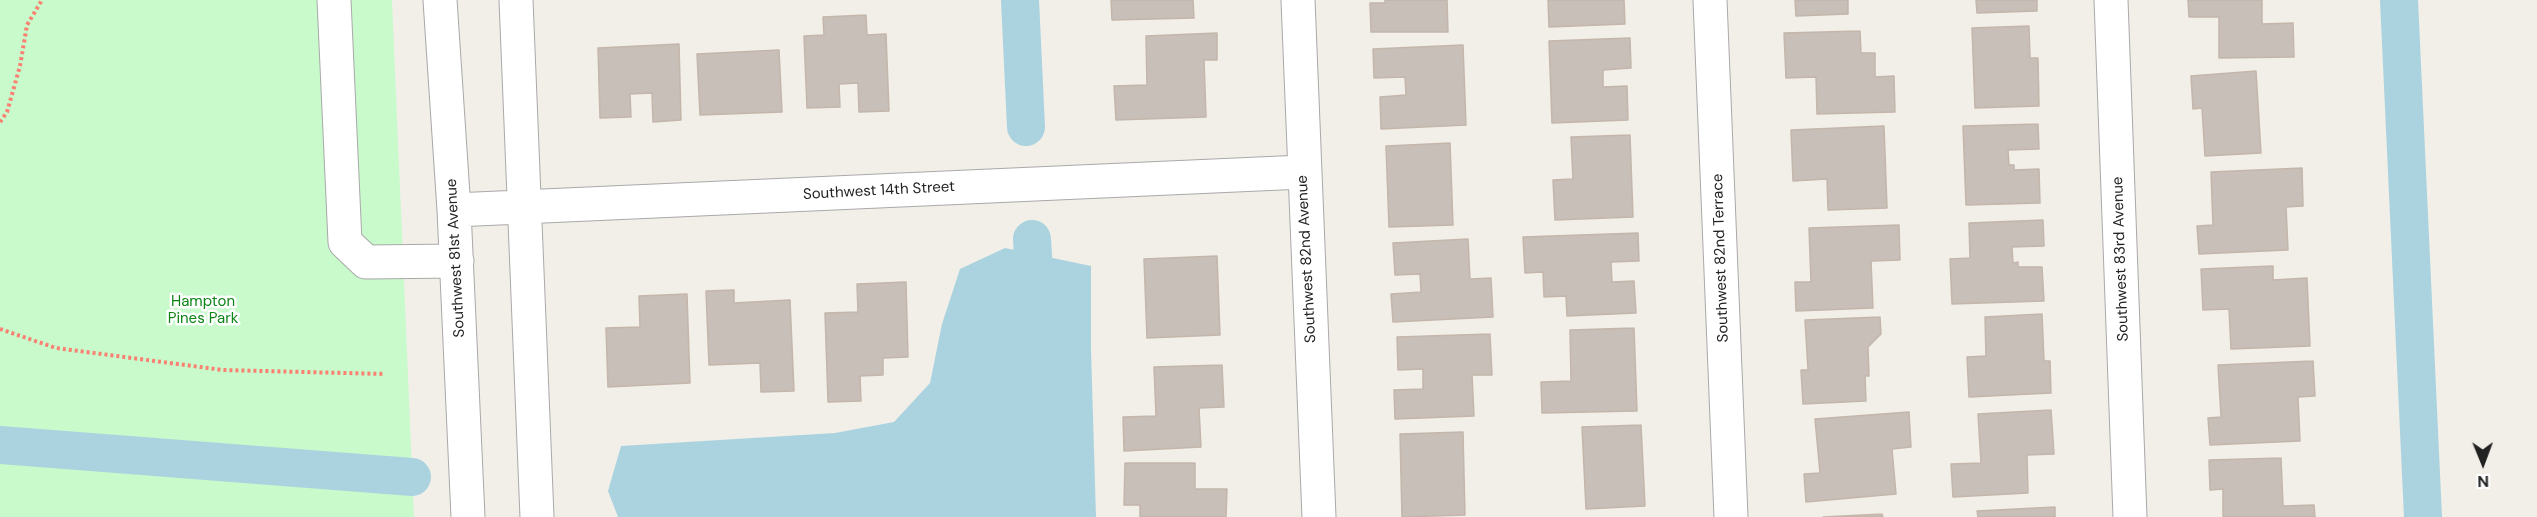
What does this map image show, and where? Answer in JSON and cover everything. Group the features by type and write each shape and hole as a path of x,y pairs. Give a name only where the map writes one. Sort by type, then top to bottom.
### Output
{"street":[{"path":"334,0 345,242 366,262 457,261"},
{"name":"Southwest 81st Avenue","path":"440,0 457,261 468,517"},
{"path":"516,0 537,517"},
{"name":"Southwest 82nd Avenue","path":"1298,0 1303,172 1319,517"},
{"name":"Southwest 82nd Terrace","path":"1710,0 1731,517"},
{"name":"Southwest 83rd Avenue","path":"2111,0 2130,517"},
{"name":"Southwest 14th Street","path":"454,210 1303,172"}],"path":[{"path":"0,122 7,112 20,66 27,25 42,0"},
{"path":"0,329 56,348 223,370 385,374"}],"green space":[{"name":"Hampton Pines Park","path":"0,0 392,0 414,517 0,517"}],"water":[{"path":"1005,248 1091,266 1096,517 618,517 608,491 621,446 835,433 894,422 930,383 942,324 960,269"}],"building":[{"path":"1111,0 1193,0 1194,18 1112,20"},
{"path":"1385,0 1447,0 1448,32 1371,32 1370,3 1385,3"},
{"path":"1548,0 1624,0 1625,24 1549,27"},
{"path":"1795,0 1848,0 1848,14 1796,16"},
{"path":"1976,0 2037,0 2037,11 1977,13"},
{"path":"2188,0 2262,0 2262,24 2293,23 2294,57 2219,58 2219,17 2189,17"},
{"path":"866,15 867,35 886,34 889,111 859,112 858,83 839,84 840,107 807,108 804,36 824,35 823,17"},
{"path":"2029,26 2030,58 2038,58 2039,106 1975,108 1972,28"},
{"path":"1860,31 1861,53 1875,53 1875,77 1894,76 1895,112 1817,114 1816,77 1786,78 1784,33"},
{"path":"1217,33 1217,60 1204,60 1206,117 1116,120 1114,86 1147,85 1146,36"},
{"path":"1630,38 1631,68 1603,70 1603,87 1627,86 1628,120 1552,123 1549,41"},
{"path":"679,44 681,120 653,122 652,93 630,94 631,117 600,118 598,48"},
{"path":"1463,45 1466,125 1381,129 1380,97 1406,95 1405,77 1374,78 1373,49"},
{"path":"779,50 782,112 700,115 697,54"},
{"path":"2256,71 2261,153 2205,156 2202,108 2193,109 2191,76"},
{"path":"2038,124 2039,149 2008,150 2009,165 2014,165 2014,170 2039,169 2040,203 1966,205 1963,126"},
{"path":"1884,126 1887,208 1828,210 1827,179 1793,181 1791,130"},
{"path":"1630,135 1633,217 1555,220 1553,180 1573,179 1571,137"},
{"path":"1450,143 1453,225 1389,227 1386,146"},
{"path":"2302,168 2303,206 2286,207 2288,250 2199,254 2197,226 2213,225 2211,172"},
{"path":"2043,220 2044,246 2012,247 2013,263 2018,262 2018,267 2042,267 2044,301 1952,304 1950,259 1970,258 1969,223"},
{"path":"1899,225 1900,260 1871,261 1873,308 1796,311 1795,282 1811,282 1809,228"},
{"path":"1638,233 1639,261 1611,262 1612,282 1634,281 1636,313 1567,316 1566,296 1544,297 1543,272 1525,273 1523,237"},
{"path":"1468,239 1470,279 1491,278 1493,317 1393,322 1391,294 1421,292 1420,274 1395,275 1393,243"},
{"path":"1217,256 1220,335 1147,338 1144,259"},
{"path":"2273,266 2273,280 2307,278 2310,346 2231,349 2229,309 2203,310 2201,269"},
{"path":"906,282 908,357 883,358 883,375 860,376 861,401 828,402 825,313 858,312 857,284"},
{"path":"734,290 734,303 790,300 794,391 761,392 760,363 709,365 706,291"},
{"path":"687,294 690,383 608,387 606,328 640,327 639,296"},
{"path":"2042,314 2044,361 2050,361 2051,393 1969,397 1967,357 1986,356 1985,317"},
{"path":"1880,317 1881,334 1868,347 1869,376 1865,376 1866,401 1803,404 1801,370 1808,370 1805,320"},
{"path":"1634,328 1637,411 1542,413 1541,382 1571,381 1570,330"},
{"path":"1490,334 1492,375 1472,375 1474,416 1395,419 1394,390 1423,389 1423,369 1398,370 1397,337"},
{"path":"2313,361 2315,396 2298,397 2300,441 2210,445 2208,418 2221,417 2218,365"},
{"path":"1222,365 1224,407 1199,408 1201,447 1124,451 1123,417 1156,416 1154,367"},
{"path":"2051,410 2054,454 2027,455 2028,493 1953,497 1951,464 1981,463 1978,414"},
{"path":"1909,412 1911,447 1892,449 1896,494 1806,502 1804,474 1820,473 1815,419"},
{"path":"1641,425 1645,506 1586,509 1582,427"},
{"path":"1463,432 1465,515 1402,517 1400,434"},
{"path":"2281,458 2283,506 2314,505 2315,517 2223,517 2223,489 2210,490 2209,460"},
{"path":"1125,463 1195,463 1195,489 1227,489 1226,517 1140,517 1140,505 1124,505"},
{"path":"2055,507 2055,517 1978,517 1977,511"},
{"path":"1882,514 1883,517 1823,517"}],"waterway":[{"path":"1020,0 1026,127"},
{"path":"2399,0 2423,517"},
{"path":"1032,239 1036,306"},
{"path":"0,445 412,477"}]}
